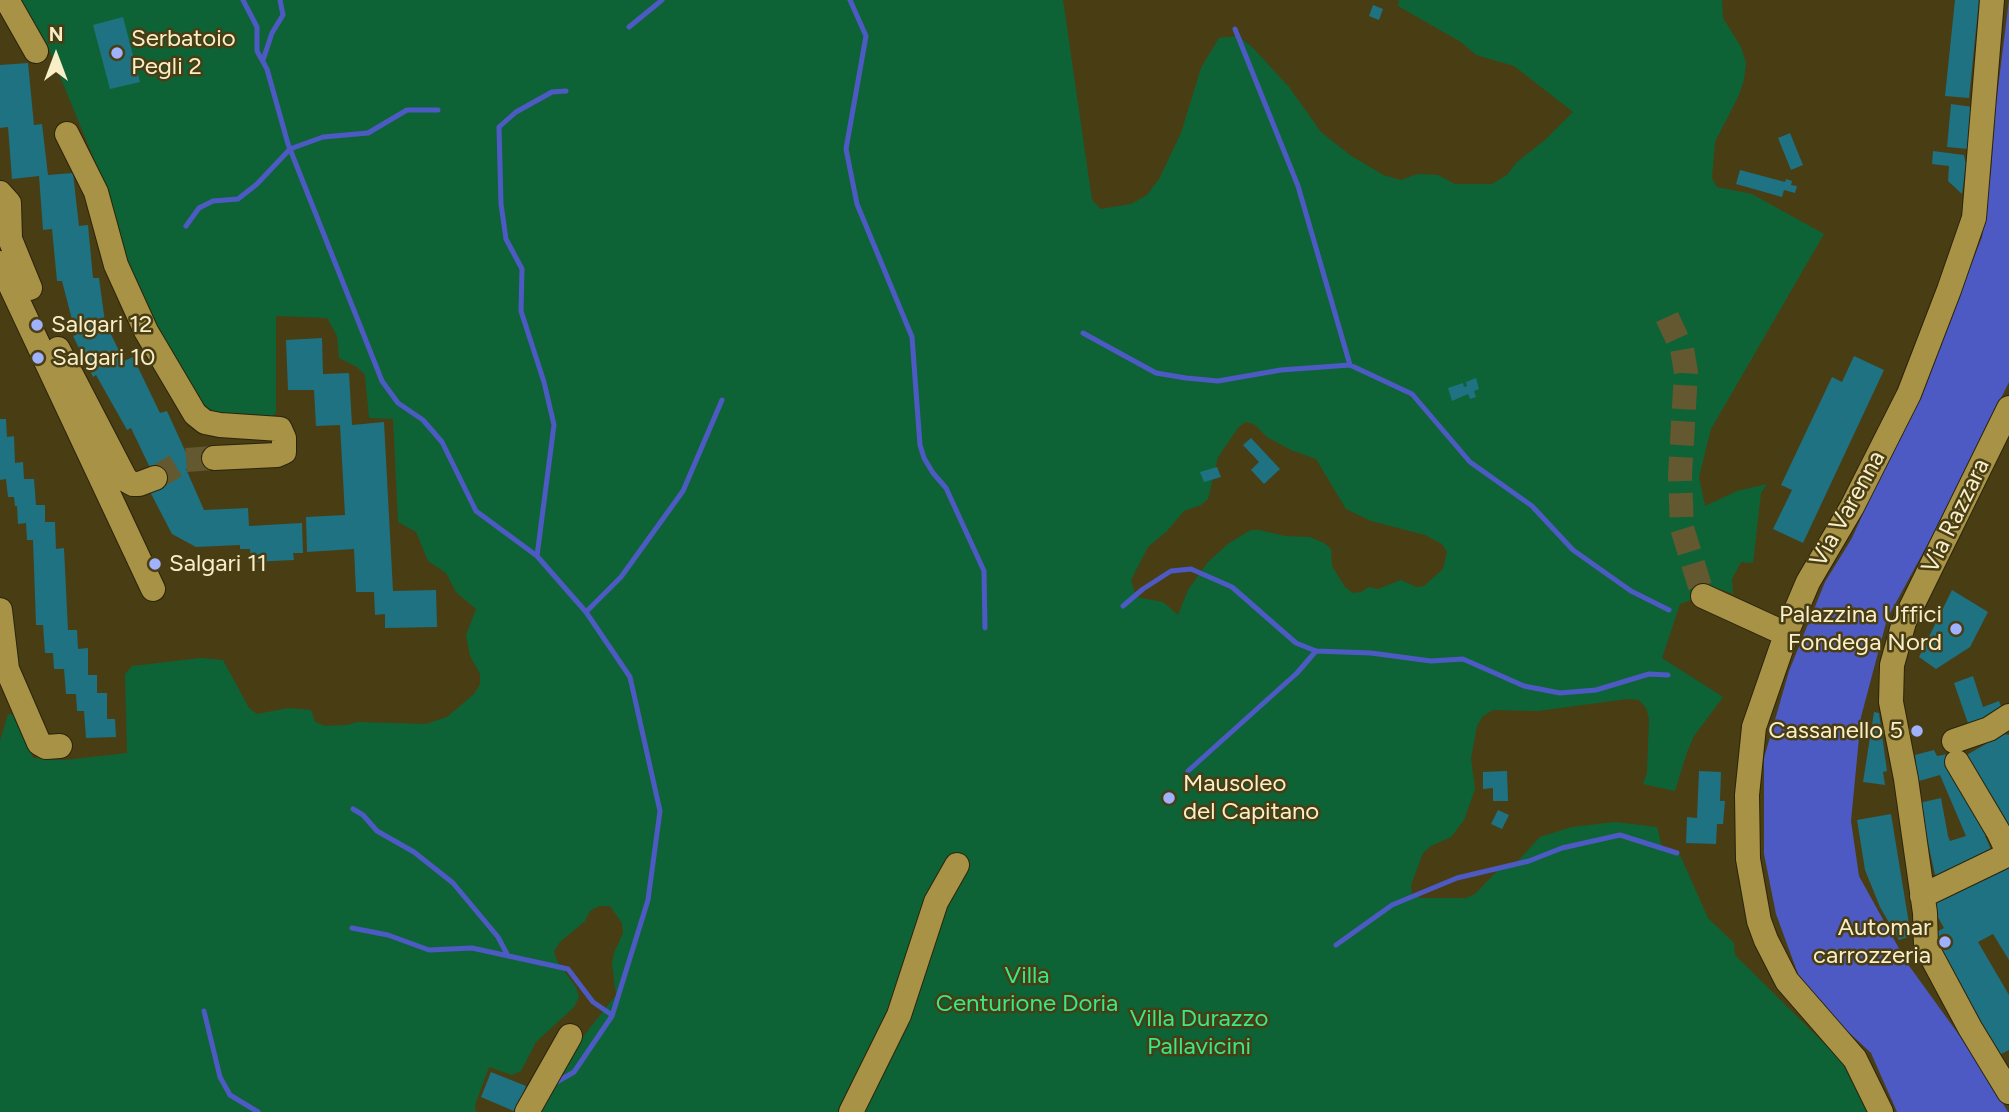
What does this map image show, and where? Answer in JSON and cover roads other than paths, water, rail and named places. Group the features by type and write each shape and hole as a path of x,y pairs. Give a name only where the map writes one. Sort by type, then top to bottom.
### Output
{"street":[{"path":"7,0 36,51"},
{"name":"Via Varenna","path":"1881,1112 1856,1059 1787,981 1759,921 1748,859 1747,795 1755,727 1786,634 1808,582 1852,507 1909,394 1950,290 1974,218 1992,0"},
{"path":"67,134 96,192 116,265 141,320 195,414 205,422 220,425 280,429 284,438 284,452 277,455 214,458"},
{"path":"0,193 9,203 5,230 18,262 62,358 126,480 139,484 155,478"},
{"path":"0,263 153,589"},
{"name":"Via Razzara","path":"2009,408 1904,622 1892,665 1891,702 1906,779 1923,896 1926,946 1970,1028 2009,1092"},
{"path":"1703,596 1786,634"},
{"path":"0,610 7,669 39,743 46,747 60,746"},
{"path":"1923,896 2008,854 1956,752 2009,716"},
{"path":"851,1112 900,1015 936,902 957,865"},
{"path":"527,1112 570,1036"}],"waterway":[{"path":"243,0 257,27 257,51 267,69 288,144 382,381 398,403 423,420 442,442 476,511 537,556 586,612 630,677 660,811 648,900 612,1016 574,1072 555,1083"},
{"path":"263,60 272,33 283,15 280,0"},
{"path":"629,27 662,0"},
{"path":"850,0 866,36 846,149 857,204 912,337 920,445 924,458 946,488 984,571 985,628"},
{"path":"1235,29 1298,186 1350,365 1412,394 1470,462 1532,506 1573,550 1631,591 1669,610"},
{"path":"537,556 554,425 544,382 521,311 522,269 506,239 501,204 499,127 516,112 552,92 566,91"},
{"path":"186,226 199,208 213,201 238,199 257,184 290,149 323,137 368,133 407,110 438,110"},
{"path":"1083,333 1156,373 1186,378 1218,381 1281,370 1350,365"},
{"path":"586,612 621,577 683,491 722,400"},
{"path":"1123,606 1171,571 1191,569 1232,587 1296,643 1316,651 1371,653 1431,661 1463,659 1524,686 1560,693 1596,690 1649,674 1668,675"},
{"path":"1188,771 1297,673 1316,651"},
{"path":"353,809 363,815 377,831 414,852 453,883 498,937 508,956"},
{"path":"1336,945 1392,905 1457,878 1529,861 1562,848 1620,835 1677,853"},
{"path":"352,928 388,935 429,950 472,948 568,969 593,1002 612,1015"},
{"path":"204,1011 220,1077 230,1095 258,1112"}],"tunnel":[{"path":"1667,317 1682,349 1686,372 1680,475 1682,528 1703,596"},
{"path":"155,478 186,460 214,458"}],"place":[{"name":"Serbatoio Pegli 2","path":"117,53"},
{"name":"Salgari 12","path":"37,325"},
{"name":"Salgari 10","path":"38,358"},
{"name":"Salgari 11","path":"155,564"},
{"name":"Palazzina Uffici Fondega Nord","path":"1956,629"},
{"name":"Cassanello 5","path":"1917,731"},
{"name":"Mausoleo del Capitano","path":"1169,798"},
{"name":"Automar carrozzeria","path":"1945,942"}],"park label":[{"name":"Villa Centurione Doria","path":"1027,990"},
{"name":"Villa Durazzo Pallavicini","path":"1199,1033"}]}
